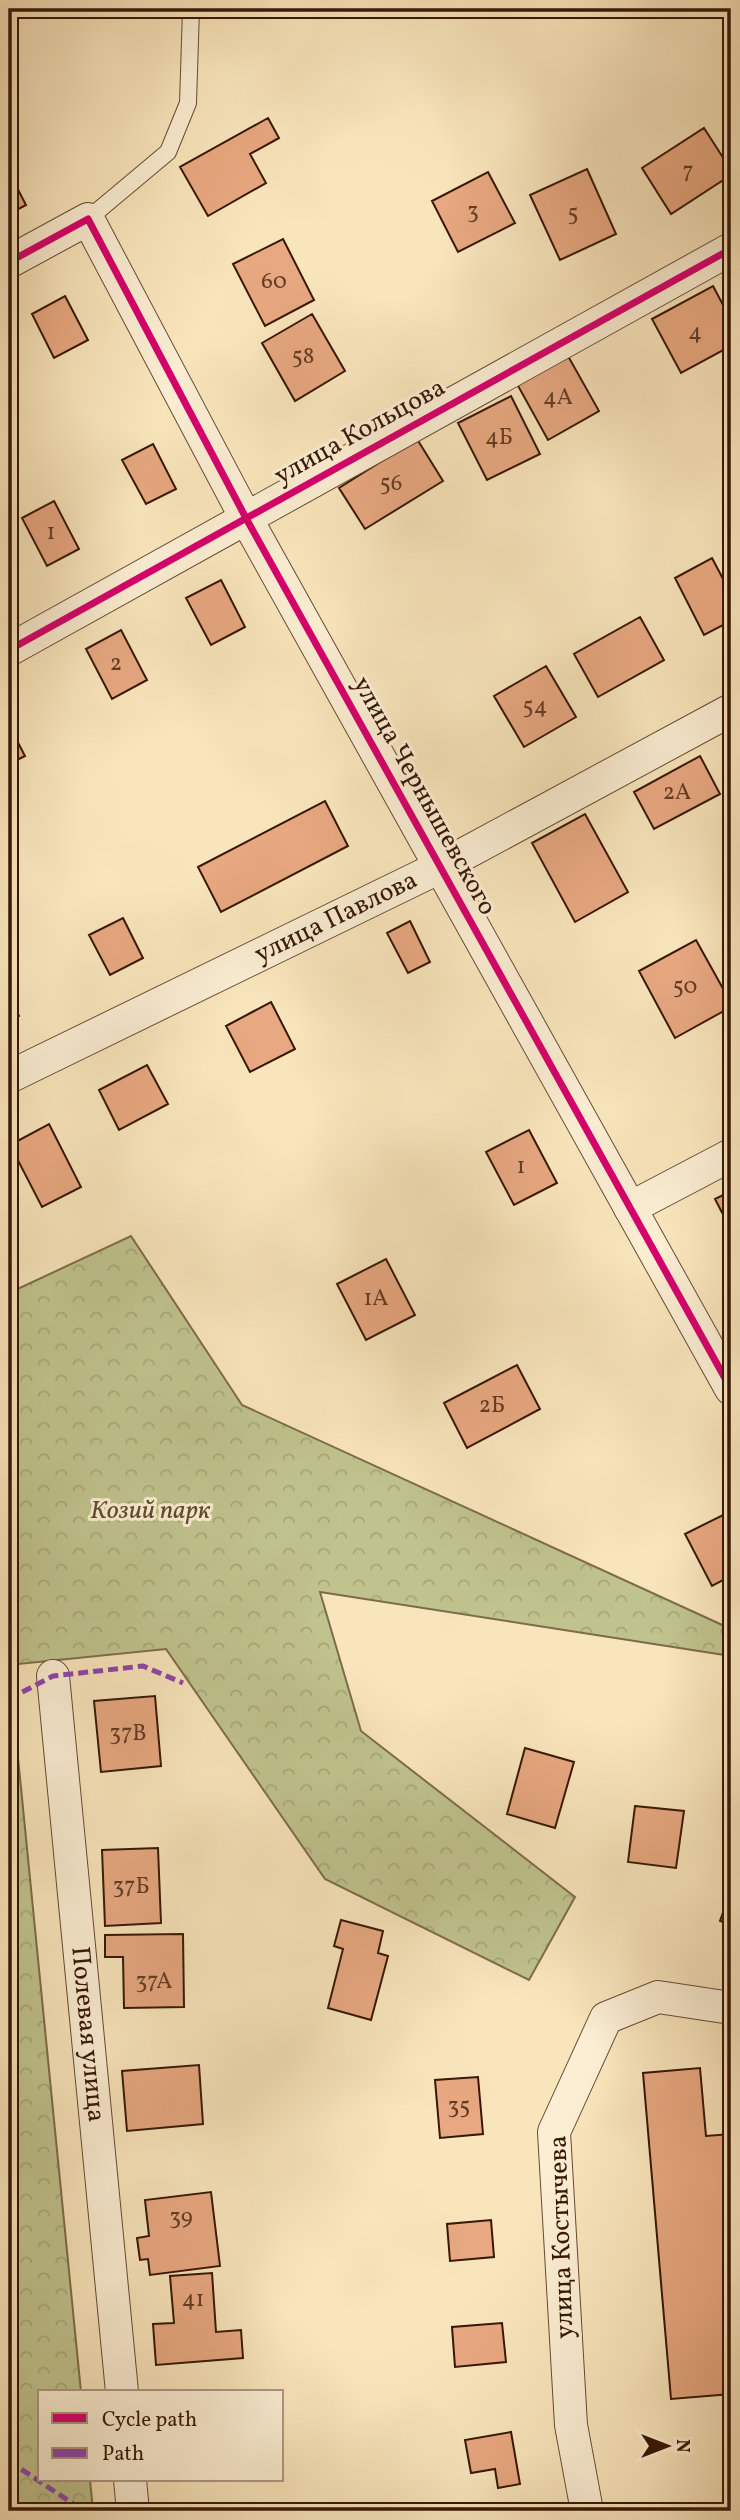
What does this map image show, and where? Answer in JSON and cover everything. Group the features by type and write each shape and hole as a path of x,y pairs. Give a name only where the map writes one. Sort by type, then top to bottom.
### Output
{"street":[{"path":"9,262 88,219"},
{"name":"улица Чернышевского","path":"88,219 247,520 731,1389"},
{"name":"улица Кольцова","path":"9,650 731,249"},
{"name":"улица Павлова","path":"9,1077 440,867 731,710"},
{"path":"630,1208 731,1155"},
{"name":"Полевая улица","path":"53,1676 122,2390"},
{"name":"улица Костычева","path":"587,2511 571,2426 554,2132 606,2018 658,1997 731,2008"},
{"path":"130,2482 133,2511"}],"lane":[{"path":"88,219 168,152 188,103 191,9"}],"green space":[{"name":"Козий парк","path":"131,1236 242,1405 731,1629 731,1656 320,1592 361,1731 575,1897 529,1980 325,1879 166,1649 9,1665 9,1293"},
{"path":"9,1667 81,2390 38,2390 38,2482 90,2482 93,2511 9,2511"}],"building":[{"path":"268,118 279,138 250,154 266,183 208,216 180,167"},
{"path":"704,128 731,170 731,175 671,214 642,168"},
{"path":"587,169 616,234 560,260 530,195"},
{"path":"9,172 26,205 9,214"},
{"path":"488,172 515,223 458,252 432,201"},
{"path":"283,239 314,300 265,326 233,264"},
{"path":"713,286 731,320 731,346 681,373 652,319"},
{"path":"65,296 88,340 54,358 32,314"},
{"path":"312,314 345,371 295,401 262,343"},
{"path":"568,356 599,411 548,440 517,384"},
{"path":"511,396 540,454 487,480 458,423"},
{"path":"417,439 443,481 365,529 339,488"},
{"path":"153,444 176,489 146,504 122,460"},
{"path":"54,501 79,549 47,566 22,518"},
{"path":"712,558 731,594 731,621 704,635 675,578"},
{"path":"221,580 245,627 211,645 186,598"},
{"path":"640,617 664,660 598,697 574,654"},
{"path":"121,630 147,680 112,699 86,649"},
{"path":"546,666 576,717 524,747 494,696"},
{"path":"9,725 25,756 9,764"},
{"path":"700,756 720,794 654,829 634,792"},
{"path":"325,801 348,846 221,912 198,867"},
{"path":"585,814 628,892 575,922 532,843"},
{"path":"123,918 143,958 110,975 89,935"},
{"path":"410,921 430,962 408,973 387,933"},
{"path":"696,940 731,1007 675,1038 639,971"},
{"path":"9,997 19,1016 9,1022"},
{"path":"271,1002 295,1049 250,1072 226,1026"},
{"path":"147,1065 168,1104 119,1130 99,1090"},
{"path":"49,1124 81,1187 42,1207 10,1145"},
{"path":"529,1130 557,1183 514,1205 486,1152"},
{"path":"731,1191 731,1230 715,1199"},
{"path":"386,1259 415,1315 366,1340 337,1284"},
{"path":"517,1365 540,1409 467,1448 444,1403"},
{"path":"731,1511 731,1576 712,1586 685,1534"},
{"path":"155,1696 161,1766 101,1772 94,1701"},
{"path":"525,1748 574,1762 555,1828 507,1814"},
{"path":"635,1806 684,1811 676,1868 628,1862"},
{"path":"158,1848 161,1923 105,1926 102,1850"},
{"path":"731,1890 731,1925 720,1921"},
{"path":"341,1920 383,1931 378,1953 388,1956 371,2020 328,2008 343,1949 334,1946"},
{"path":"183,1934 184,2007 124,2008 123,1957 105,1957 105,1935"},
{"path":"199,2065 203,2124 127,2131 122,2071"},
{"path":"700,2068 706,2136 731,2134 731,2394 671,2399 643,2073"},
{"path":"478,2077 483,2134 440,2138 435,2080"},
{"path":"211,2192 220,2266 150,2275 148,2259 140,2260 137,2238 149,2236 145,2200"},
{"path":"491,2220 494,2257 450,2261 447,2224"},
{"path":"212,2273 216,2332 241,2330 243,2358 156,2365 153,2324 174,2323 170,2276"},
{"path":"502,2323 506,2362 455,2367 452,2327"},
{"path":"511,2432 520,2484 498,2488 495,2469 471,2473 465,2440"}],"marked path":[{"path":"9,1699 53,1676 143,1666 183,1683"},
{"path":"9,2461 38,2480"},
{"path":"40,2482 84,2511"}],"cycle path":[{"path":"9,262 88,219 247,520 731,1389"},
{"path":"9,650 731,249"}]}
